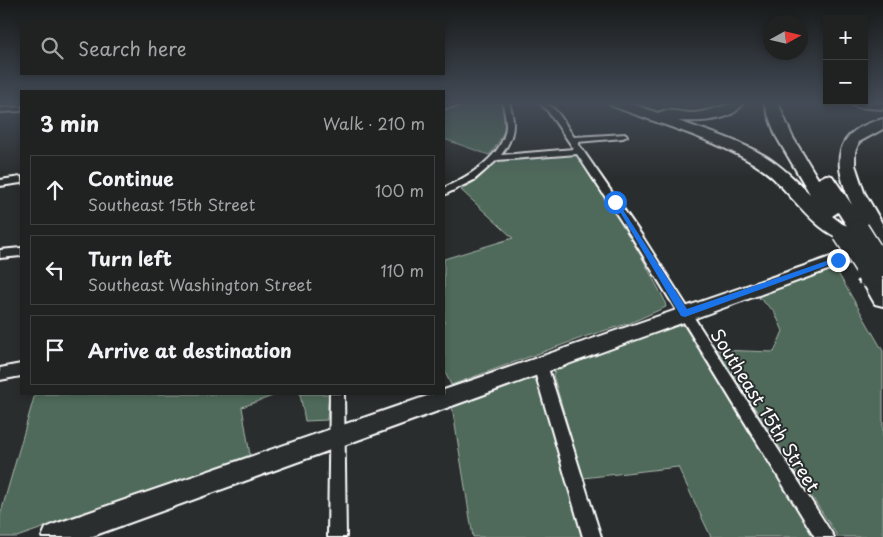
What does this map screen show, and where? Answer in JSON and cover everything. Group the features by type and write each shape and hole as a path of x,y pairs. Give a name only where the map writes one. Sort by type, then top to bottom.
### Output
{"highway":[{"path":"684,128 724,143 758,159 778,173 809,203 818,215 858,229 883,242"},
{"path":"781,128 784,136 858,229"},
{"path":"796,128 802,141 858,229 876,271 883,298"},
{"path":"858,229 860,203 849,177 848,148 856,137 873,128"}],"street":[{"path":"445,191 474,176 494,158 505,145 511,128"},
{"name":"Southeast 15th Street","path":"564,128 625,217 825,537"},
{"path":"494,158 576,146 623,136"},
{"path":"0,183 20,180"},
{"path":"55,537 883,242"},
{"path":"0,254 20,252"},
{"path":"540,365 592,537"},
{"path":"0,374 20,370"},
{"path":"337,395 337,537"}],"green space":[{"path":"445,128 504,128 501,137 489,155 445,139"},
{"path":"576,155 581,157 641,256 664,299 666,307 630,323 587,336 451,385 445,372 445,259 513,238 461,190 477,180 500,159"},
{"path":"834,266 883,351 883,537 838,537 717,350 774,352 783,331 774,311 758,297"},
{"path":"675,323 684,326 814,537 711,537 678,467 583,478 553,375 556,368"},
{"path":"527,378 536,379 542,390 584,537 473,537 452,406"},
{"path":"35,395 275,395 242,407 250,455 17,537 0,537 0,516"},
{"path":"300,395 329,395 327,420 305,421"}],"route":[{"path":"615,202 685,314 838,260"}]}
